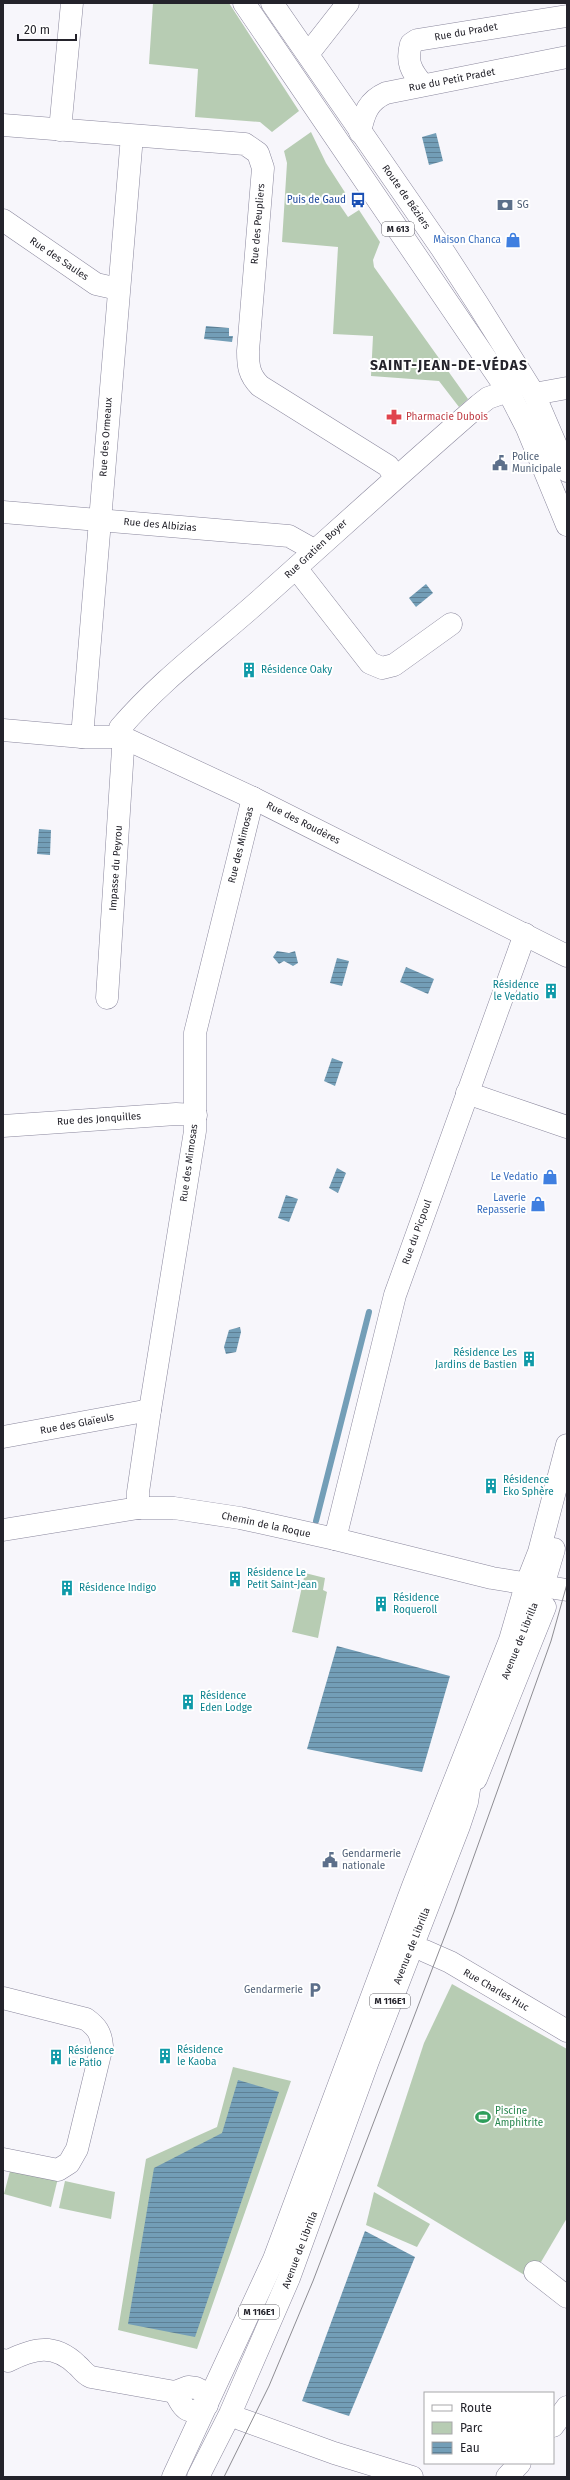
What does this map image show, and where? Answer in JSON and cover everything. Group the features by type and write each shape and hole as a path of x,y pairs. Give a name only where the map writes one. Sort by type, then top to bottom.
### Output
{"street":[{"path":"60,130 72,3"},
{"name":"M 613","path":"244,3 508,391 527,428 567,525"},
{"name":"Route de Béziers","path":"272,3 442,249 534,394"},
{"path":"287,67 308,54 348,3"},
{"name":"Rue du Pradet","path":"423,85 410,68 408,61 411,44 417,40 567,16"},
{"name":"Rue du Petit Pradet","path":"360,132 367,108 375,98 423,85 567,57"},
{"name":"Rue des Peupliers","path":"3,125 245,144 258,153 263,168 248,351 248,365 251,376 260,386 388,466 395,477"},
{"name":"Rue des Ormeaux","path":"82,737 118,289 132,136"},
{"name":"Rue des Saules","path":"3,220 96,284 118,289"},
{"name":"Rue Gratien Boyer","path":"122,737 120,728 143,702 296,568 395,477 488,398 508,391 534,394 567,388"},
{"name":"M 613","path":"534,394 567,471"},
{"name":"Rue des Albizias","path":"3,512 289,536 314,550"},
{"path":"296,568 370,663 382,668 394,665 451,624"},
{"name":"Rue des Roudères","path":"3,730 82,737 122,737 253,798 567,956"},
{"name":"Impasse du Peyrou","path":"107,998 122,737"},
{"name":"Rue des Mimosas","path":"138,1508 138,1492 150,1410 195,1131 195,1033 253,798"},
{"name":"Rue du Picpoul","path":"335,1538 395,1295 525,934"},
{"path":"467,1093 567,1127"},
{"name":"Rue des Jonquilles","path":"3,1126 176,1114 196,1115"},
{"name":"Rue des Glaïeuls","path":"3,1437 150,1410"},
{"name":"Avenue de Librilla","path":"198,2477 291,2212 411,1944 510,1640 547,1587 539,1552 567,1446"},
{"name":"Avenue de Librilla","path":"189,2477 292,2271 411,1944 467,1802 472,1762 526,1621 547,1587 567,1496"},
{"name":"Chemin de la Roque","path":"3,1530 138,1508 174,1508 240,1518 335,1538 547,1587"},
{"name":"Rue Charles Huc","path":"411,1944 450,1962 567,2031"},
{"path":"3,1998 86,2019 96,2026 101,2035 102,2046 77,2149 68,2163 58,2170 3,2159"},
{"path":"536,2272 567,2297"},
{"path":"3,2360 8,2361 42,2349 54,2349 78,2365 91,2378 175,2392 181,2404 189,2411 222,2411 334,2453 412,2477"},
{"path":"554,2425 567,2407"},
{"name":"Avenue de Librilla","path":"173,2477 222,2411"},
{"name":"M 116E1","path":"211,2477 222,2411"},
{"path":"507,2477 519,2464"}],"green space":[{"path":"153,3 229,3 299,111 272,132 260,122 195,117 198,69 149,64"},
{"path":"311,132 326,163 346,194 337,201 348,217 359,210 380,242 373,260 374,267 468,399 459,407 439,381 371,376 373,336 333,334 338,247 282,242 287,163 284,151"},
{"path":"305,1573 325,1578 323,1590 327,1592 318,1638 292,1632"},
{"name":"Piscine Amphitrite","path":"452,1984 567,2049 567,2218 531,2279 377,2186 424,2043"},
{"path":"233,2067 291,2081 197,2349 118,2330 146,2159 217,2127"},
{"path":"11,2167 58,2178 51,2207 4,2194"},
{"path":"65,2181 115,2192 111,2219 59,2208"},
{"path":"374,2192 430,2224 417,2247 366,2225"}],"water":[{"path":"436,133 443,161 429,165 422,137"},
{"path":"206,326 229,328 229,336 233,336 232,342 204,339"},
{"path":"426,584 433,593 416,607 409,598"},
{"path":"39,829 51,830 50,855 37,854"},
{"path":"277,951 289,953 295,951 298,963 293,966 284,961 279,964 273,957"},
{"path":"337,958 349,961 342,986 330,983"},
{"path":"406,967 434,979 428,994 400,982"},
{"path":"332,1058 343,1062 335,1086 324,1081"},
{"path":"337,1168 346,1173 338,1193 329,1188"},
{"path":"286,1195 298,1199 289,1222 278,1218"},
{"path":"240,1327 241,1332 236,1352 226,1354 224,1347 229,1330"},
{"path":"337,1646 450,1676 422,1772 307,1749"},
{"path":"238,2080 279,2092 195,2337 128,2324 154,2168 222,2133"},
{"path":"365,2231 415,2257 349,2416 302,2401"}],"waterway":[{"path":"316,1521 369,1312"}],"tram line":[{"path":"224,2477 269,2386 313,2281 454,1912 551,1641 567,1584"}],"place":[{"name":"Puis de Gaud","path":"358,200"},
{"name":"SG","path":"505,205"},
{"name":"Maison Chanca","path":"513,240"},
{"name":"Pharmacie Dubois","path":"394,417"},
{"name":"Police Municipale","path":"500,463"},
{"name":"Résidence Oaky","path":"249,670"},
{"name":"Résidence le Vedatio","path":"551,991"},
{"name":"Le Vedatio","path":"550,1177"},
{"name":"Laverie Repasserie","path":"538,1204"},
{"name":"Résidence Les Jardins de Bastien","path":"529,1359"},
{"name":"Résidence Eko Sphère","path":"491,1486"},
{"name":"Résidence Le Petit Saint-Jean","path":"235,1579"},
{"name":"Résidence Indigo","path":"67,1588"},
{"name":"Résidence Roqueroll","path":"381,1604"},
{"name":"Résidence Eden Lodge","path":"188,1702"},
{"name":"Gendarmerie nationale","path":"330,1860"},
{"name":"Gendarmerie","path":"315,1990"},
{"name":"Résidence le Kaoba","path":"165,2056"},
{"name":"Résidence le Patio","path":"56,2057"},
{"name":"Piscine Amphitrite","path":"483,2117"}],"district":[{"name":"SAINT-JEAN-DE-VÉDAS","path":"449,365"}]}
